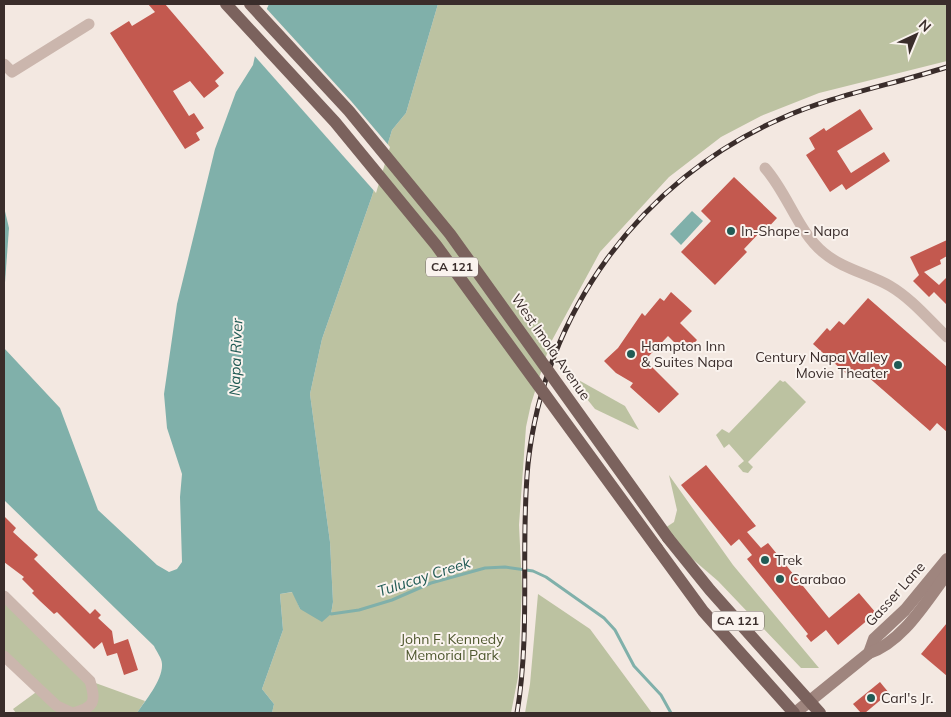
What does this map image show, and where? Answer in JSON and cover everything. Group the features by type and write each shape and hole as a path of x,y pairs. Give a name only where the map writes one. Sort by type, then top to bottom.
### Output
{"main road":[{"name":"CA 121","path":"226,4 335,122 436,245 703,611 794,713"},
{"name":"West Imola Avenue","path":"250,4 349,111 450,234 668,538 710,590 820,713"}],"street":[{"path":"8,68 89,24"},
{"path":"765,168 780,186 813,242 824,253 890,286 904,296 947,338"},
{"name":"Gasser Lane","path":"868,653 874,640 905,610 947,558"},
{"name":"Gasser Lane","path":"794,713 868,653 881,649 893,640 947,574"},
{"path":"4,596 90,681 95,697 92,704 85,710 72,713 56,706 4,656"}],"green space":[{"name":"John F. Kennedy Memorial Park","path":"438,4 947,4 947,61 819,93 761,116 721,137 669,177 600,252 550,344 531,404 526,427 519,525 522,587 518,677 511,713 272,713 274,704 262,689 283,630 280,594 293,592 300,609 331,614 333,602 330,542 310,394 322,339 372,196 392,130 406,113"},
{"path":"566,373 625,406 639,430 595,409"},
{"path":"780,380 785,381 806,402 748,462 753,467 748,473 743,472 738,466 744,461 729,444 724,448 716,435 722,429 729,433"},
{"path":"669,475 733,565 819,668 801,668 718,581 668,538 662,530 674,522 677,510"},
{"path":"538,594 590,629 652,713 525,713 530,684"},
{"path":"4,596 90,681 145,701 137,713 16,713 13,709 39,690 4,656"}],"water":[{"name":"Napa River","path":"269,4 438,4 406,113 392,130 372,196 322,339 310,394 330,542 333,602 331,614 322,622 300,609 292,592 280,594 283,630 262,689 274,704 272,713 137,713 153,690 162,670 161,659 154,646 4,500 4,348 60,408 98,510 157,565 169,572 177,569 182,562 180,497 182,474 167,428 164,394 177,304 215,149 236,92 253,65 264,15"},
{"path":"4,207 9,228 4,296"},
{"path":"692,211 703,221 681,245 670,234"}],"pier":[{"path":"265,7 351,101 390,147 376,193 253,54"}],"building":[{"path":"148,4 165,4 224,73 215,81 219,86 204,98 190,81 173,91 189,116 194,113 204,128 196,133 200,140 185,149 110,33 129,21 132,26 155,12"},
{"path":"860,109 873,129 837,151 851,173 884,152 890,161 846,190 842,184 830,192 806,155 815,149 809,138 824,128 826,131"},
{"name":"In-Shape - Napa","path":"734,177 777,218 764,232 762,230 744,249 747,252 715,285 681,252 711,221 701,211"},
{"path":"947,240 947,256 940,260 941,264 924,272 939,285 947,277 947,305 934,292 929,297 913,281 919,275 910,257"},
{"name":"Hampton Inn & Suites Napa","path":"671,292 692,311 680,323 697,340 685,353 668,336 645,360 679,394 659,413 630,387 633,383 616,373 604,361 618,348 642,313 645,316 660,298 664,301"},
{"name":"Century Napa Valley Movie Theater","path":"868,298 947,367 947,432 937,423 930,431 859,369 851,378 813,344 827,328 830,331 839,321 844,325"},
{"path":"706,465 756,526 747,532 761,548 768,543 829,618 859,593 876,613 838,645 826,630 811,642 806,636 808,634 747,559 752,555 739,539 731,546 681,485"},
{"path":"4,516 16,528 13,532 38,555 34,559 90,614 95,609 101,615 98,618 112,631 114,644 128,639 138,670 124,675 117,653 107,656 102,642 94,649 57,612 54,614 32,593 34,591 22,579 24,577 4,562"},
{"path":"947,623 947,676 921,654"},
{"name":"Carl's Jr.","path":"880,682 889,693 865,713 861,713 853,704"}],"waterway":[{"name":"Tulucay Creek","path":"328,611 331,614 359,610 392,600 431,583 485,568 505,567 533,571 546,577 604,618 615,630 634,666 661,695 671,713"}],"railway":[{"path":"517,713 524,651 525,526 528,464 538,408 555,355 578,305 608,258 643,215 684,177 730,145 780,119 821,103 947,67"}],"place":[{"name":"In-Shape - Napa","path":"731,231"},
{"name":"Hampton Inn & Suites Napa","path":"631,354"},
{"name":"Century Napa Valley Movie Theater","path":"898,365"},
{"name":"Trek","path":"765,560"},
{"name":"Carabao","path":"780,579"},
{"name":"Carl's Jr.","path":"871,698"}]}
